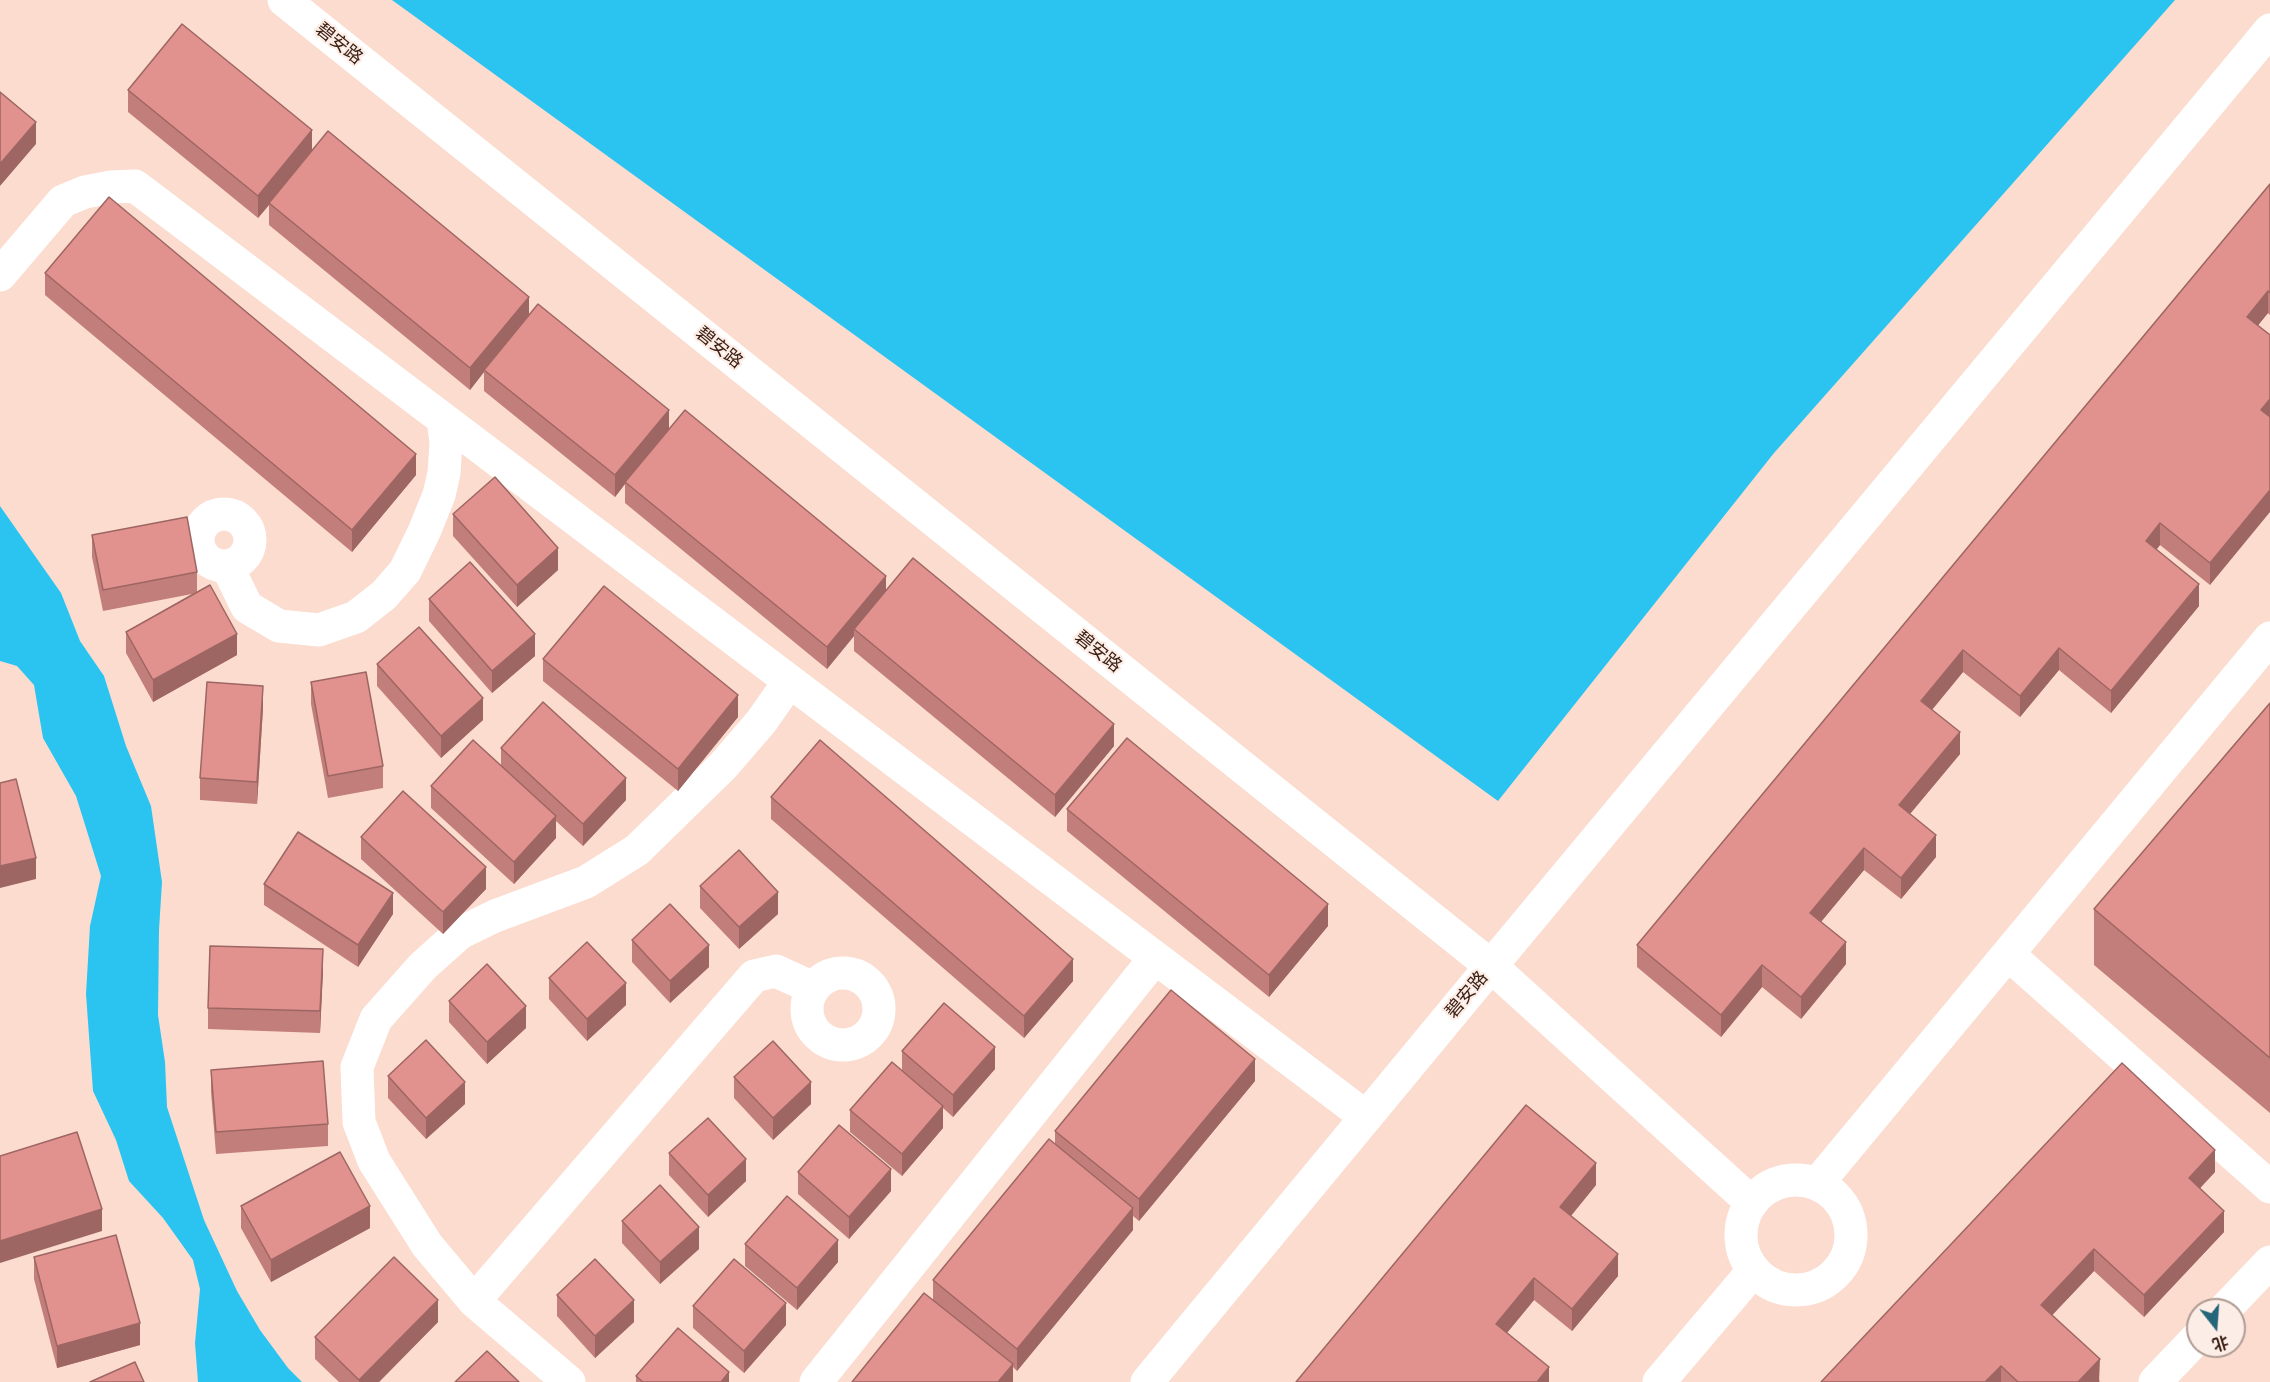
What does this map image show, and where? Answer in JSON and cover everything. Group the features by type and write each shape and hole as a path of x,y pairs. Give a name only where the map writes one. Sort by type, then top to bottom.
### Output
{"street":[{"name":"碧安路","path":"284,0 1491,966 1147,1382"},
{"path":"1752,1203 1491,966 2270,30"},
{"path":"0,275 63,201 85,192 111,186 135,186 1365,1118"},
{"path":"227,566 247,607 279,626 319,630 357,618 384,595 405,571 424,532 439,495 444,473 446,442 443,420"},
{"path":"1817,1184 2270,638"},
{"path":"569,1382 474,1301 427,1245 401,1207 375,1161 359,1122 357,1067 376,1019 423,966 460,933 495,916 586,882 637,850 723,766 761,722 789,682"},
{"path":"2008,954 2270,1187"},
{"path":"816,1382 1155,958"},
{"path":"474,1301 754,976 776,970 813,988"},
{"path":"1799,1180 1817,1184 1832,1194 1844,1207 1851,1224 1851,1242 1846,1260 1835,1275 1820,1285 1802,1290 1784,1289 1767,1282 1754,1271 1744,1255 1740,1237 1743,1219 1752,1203 1764,1190 1781,1182 1799,1180"},
{"path":"2236,1298 2270,1262"},
{"path":"1659,1382 1754,1271"},
{"path":"2156,1382 2186,1350"}],"water":[{"path":"392,0 2175,0 1774,453 1498,801"},
{"path":"0,506 61,593 80,641 104,676 126,746 151,806 162,882 158,1015 165,1062 167,1107 204,1220 237,1291 260,1330 288,1368 302,1382 198,1382 195,1343 200,1289 193,1260 163,1218 129,1181 116,1140 93,1091 86,994 90,926 101,876 76,796 43,738 34,685 17,666 0,661"}],"building":[{"path":"182,24 312,130 258,196 128,90"},
{"path":"0,92 36,122 0,164"},
{"path":"328,131 529,297 470,368 269,203"},
{"path":"2270,184 2270,293 2268,291 2247,317 2270,335 2270,399 2261,410 2270,417 2270,490 2210,563 2160,523 2146,541 2199,584 2111,691 2059,648 2020,696 1963,650 1921,701 1960,732 1899,805 1936,835 1901,878 1864,848 1810,913 1846,942 1801,997 1762,965 1721,1015 1637,945"},
{"path":"109,197 416,454 352,530 45,273"},
{"path":"538,304 669,410 615,475 484,370"},
{"path":"685,410 886,576 827,647 625,482"},
{"path":"495,477 558,548 517,585 453,514"},
{"path":"187,517 197,572 103,590 92,535"},
{"path":"913,558 1114,724 1055,795 854,629"},
{"path":"470,562 535,634 492,671 429,599"},
{"path":"210,585 237,634 153,680 126,632"},
{"path":"604,586 738,695 678,769 543,659"},
{"path":"419,627 483,698 441,736 377,664"},
{"path":"366,672 383,766 328,776 311,682"},
{"path":"207,682 263,686 257,782 200,778"},
{"path":"543,702 626,778 583,824 501,748"},
{"path":"2270,703 2270,1058 2094,909"},
{"path":"1127,738 1328,904 1269,975 1067,809"},
{"path":"473,740 556,816 514,862 431,786"},
{"path":"820,740 1073,959 1024,1016 771,797"},
{"path":"16,779 36,858 0,866 0,783"},
{"path":"403,791 486,867 443,912 361,837"},
{"path":"298,832 393,893 358,945 264,884"},
{"path":"739,850 778,892 739,927 700,886"},
{"path":"670,904 709,945 670,981 632,940"},
{"path":"587,942 626,983 587,1019 549,978"},
{"path":"210,946 323,949 320,1011 208,1008"},
{"path":"487,964 526,1006 487,1042 449,1001"},
{"path":"1171,990 1255,1059 1139,1199 1055,1131"},
{"path":"944,1003 995,1047 953,1095 902,1051"},
{"path":"426,1040 465,1082 426,1118 388,1076"},
{"path":"773,1041 811,1082 773,1118 734,1077"},
{"path":"323,1061 328,1124 216,1132 211,1070"},
{"path":"892,1062 943,1106 902,1154 850,1110"},
{"path":"2122,1063 2215,1150 2189,1178 2224,1211 2144,1295 2094,1249 2041,1305 2100,1359 2078,1382 2018,1382 2001,1366 1985,1382 1821,1382"},
{"path":"1526,1105 1596,1163 1560,1207 1618,1254 1572,1309 1534,1278 1496,1324 1549,1367 1537,1382 1296,1382"},
{"path":"708,1118 746,1159 708,1195 669,1153"},
{"path":"839,1125 891,1169 849,1217 798,1172"},
{"path":"77,1132 102,1209 0,1241 0,1156"},
{"path":"1049,1139 1133,1208 1017,1349 933,1280"},
{"path":"340,1152 370,1206 271,1260 241,1206"},
{"path":"660,1185 699,1227 660,1262 622,1221"},
{"path":"787,1196 838,1240 797,1288 745,1244"},
{"path":"116,1235 140,1323 57,1346 34,1257"},
{"path":"394,1257 438,1300 359,1380 315,1337"},
{"path":"595,1259 634,1300 595,1336 557,1295"},
{"path":"734,1259 786,1303 744,1351 693,1306"},
{"path":"924,1293 1013,1364 998,1382 852,1382"},
{"path":"678,1328 729,1372 721,1382 643,1382 636,1376"},
{"path":"487,1351 519,1382 455,1382"},
{"path":"135,1362 144,1382 90,1382"}]}
